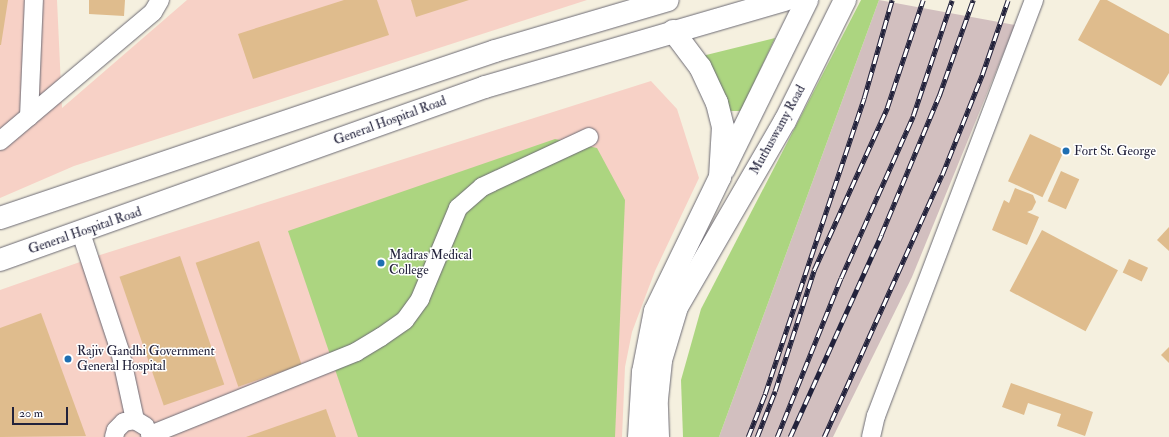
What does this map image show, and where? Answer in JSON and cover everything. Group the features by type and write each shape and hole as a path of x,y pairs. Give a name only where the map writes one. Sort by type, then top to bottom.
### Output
{"main road":[{"path":"0,218 495,51 668,0"},
{"name":"General Hospital Road","path":"0,260 82,233 485,87 673,31 786,0"},
{"path":"639,437 642,372 651,327 665,287 807,0"},
{"name":"Muthuswamy Road","path":"658,437 659,378 666,342 684,293 785,121 846,0"},
{"path":"673,31 700,67 717,103 723,127 720,177"}],"lane":[{"path":"29,117 34,0"},
{"path":"0,141 154,12 160,0"},
{"path":"871,437 876,416 1034,0"},
{"path":"114,437 120,426 135,420 145,425 150,436 356,352 380,337 404,320 420,299 458,208 482,187 589,137"},
{"path":"82,233 120,351 135,420"}],"shaded area":[{"path":"0,0 57,0 62,108 187,0 587,0 74,166 0,198"},
{"path":"879,0 1015,25 912,277 833,437 719,437"},
{"name":"Madras Medical College","path":"651,81 677,109 699,178 655,271 632,332 625,367 622,437 0,437 0,290 100,255"}],"green space":[{"path":"861,0 879,0 719,437 683,437 681,380 701,309"},
{"path":"775,38 741,111 729,111 698,57"},
{"path":"555,139 597,148 625,200 615,437 358,437 288,231"}],"building":[{"path":"0,0 8,0 1,45 0,45"},
{"path":"89,0 125,0 124,16 89,14"},
{"path":"344,0 377,0 389,35 253,79 238,34"},
{"path":"411,0 469,0 416,17"},
{"path":"1100,0 1107,0 1169,34 1169,73 1161,86 1078,40"},
{"path":"1030,134 1064,150 1042,197 1008,181"},
{"path":"1061,171 1079,179 1066,209 1048,201"},
{"path":"1015,188 1033,195 1036,202 1032,210 1027,212 1039,217 1027,245 992,230 1004,200 1009,203"},
{"path":"1169,227 1169,251 1157,240"},
{"path":"1042,230 1118,270 1086,331 1010,291"},
{"path":"259,241 302,365 238,387 196,263"},
{"path":"180,256 224,385 164,405 119,277"},
{"path":"1129,259 1148,268 1142,281 1123,273"},
{"path":"41,313 86,436 0,437 0,328"},
{"path":"1169,347 1169,363 1161,355"},
{"path":"1011,383 1093,412 1085,436 1057,426 1061,414 1028,403 1024,415 1002,407"},
{"path":"326,409 336,437 246,437"}],"railway":[{"path":"748,437 765,394 864,98 892,0"},
{"path":"757,437 775,391 814,270 887,108 923,0"},
{"path":"777,437 841,278 913,116 952,0"},
{"path":"790,437 881,235 939,96 973,0"},
{"path":"824,437 942,175 982,75 1008,0"}],"place":[{"name":"Fort St. George","path":"1066,151"},
{"name":"Madras Medical College","path":"381,263"},
{"name":"Rajiv Gandhi Government General Hospital","path":"68,359"}]}
